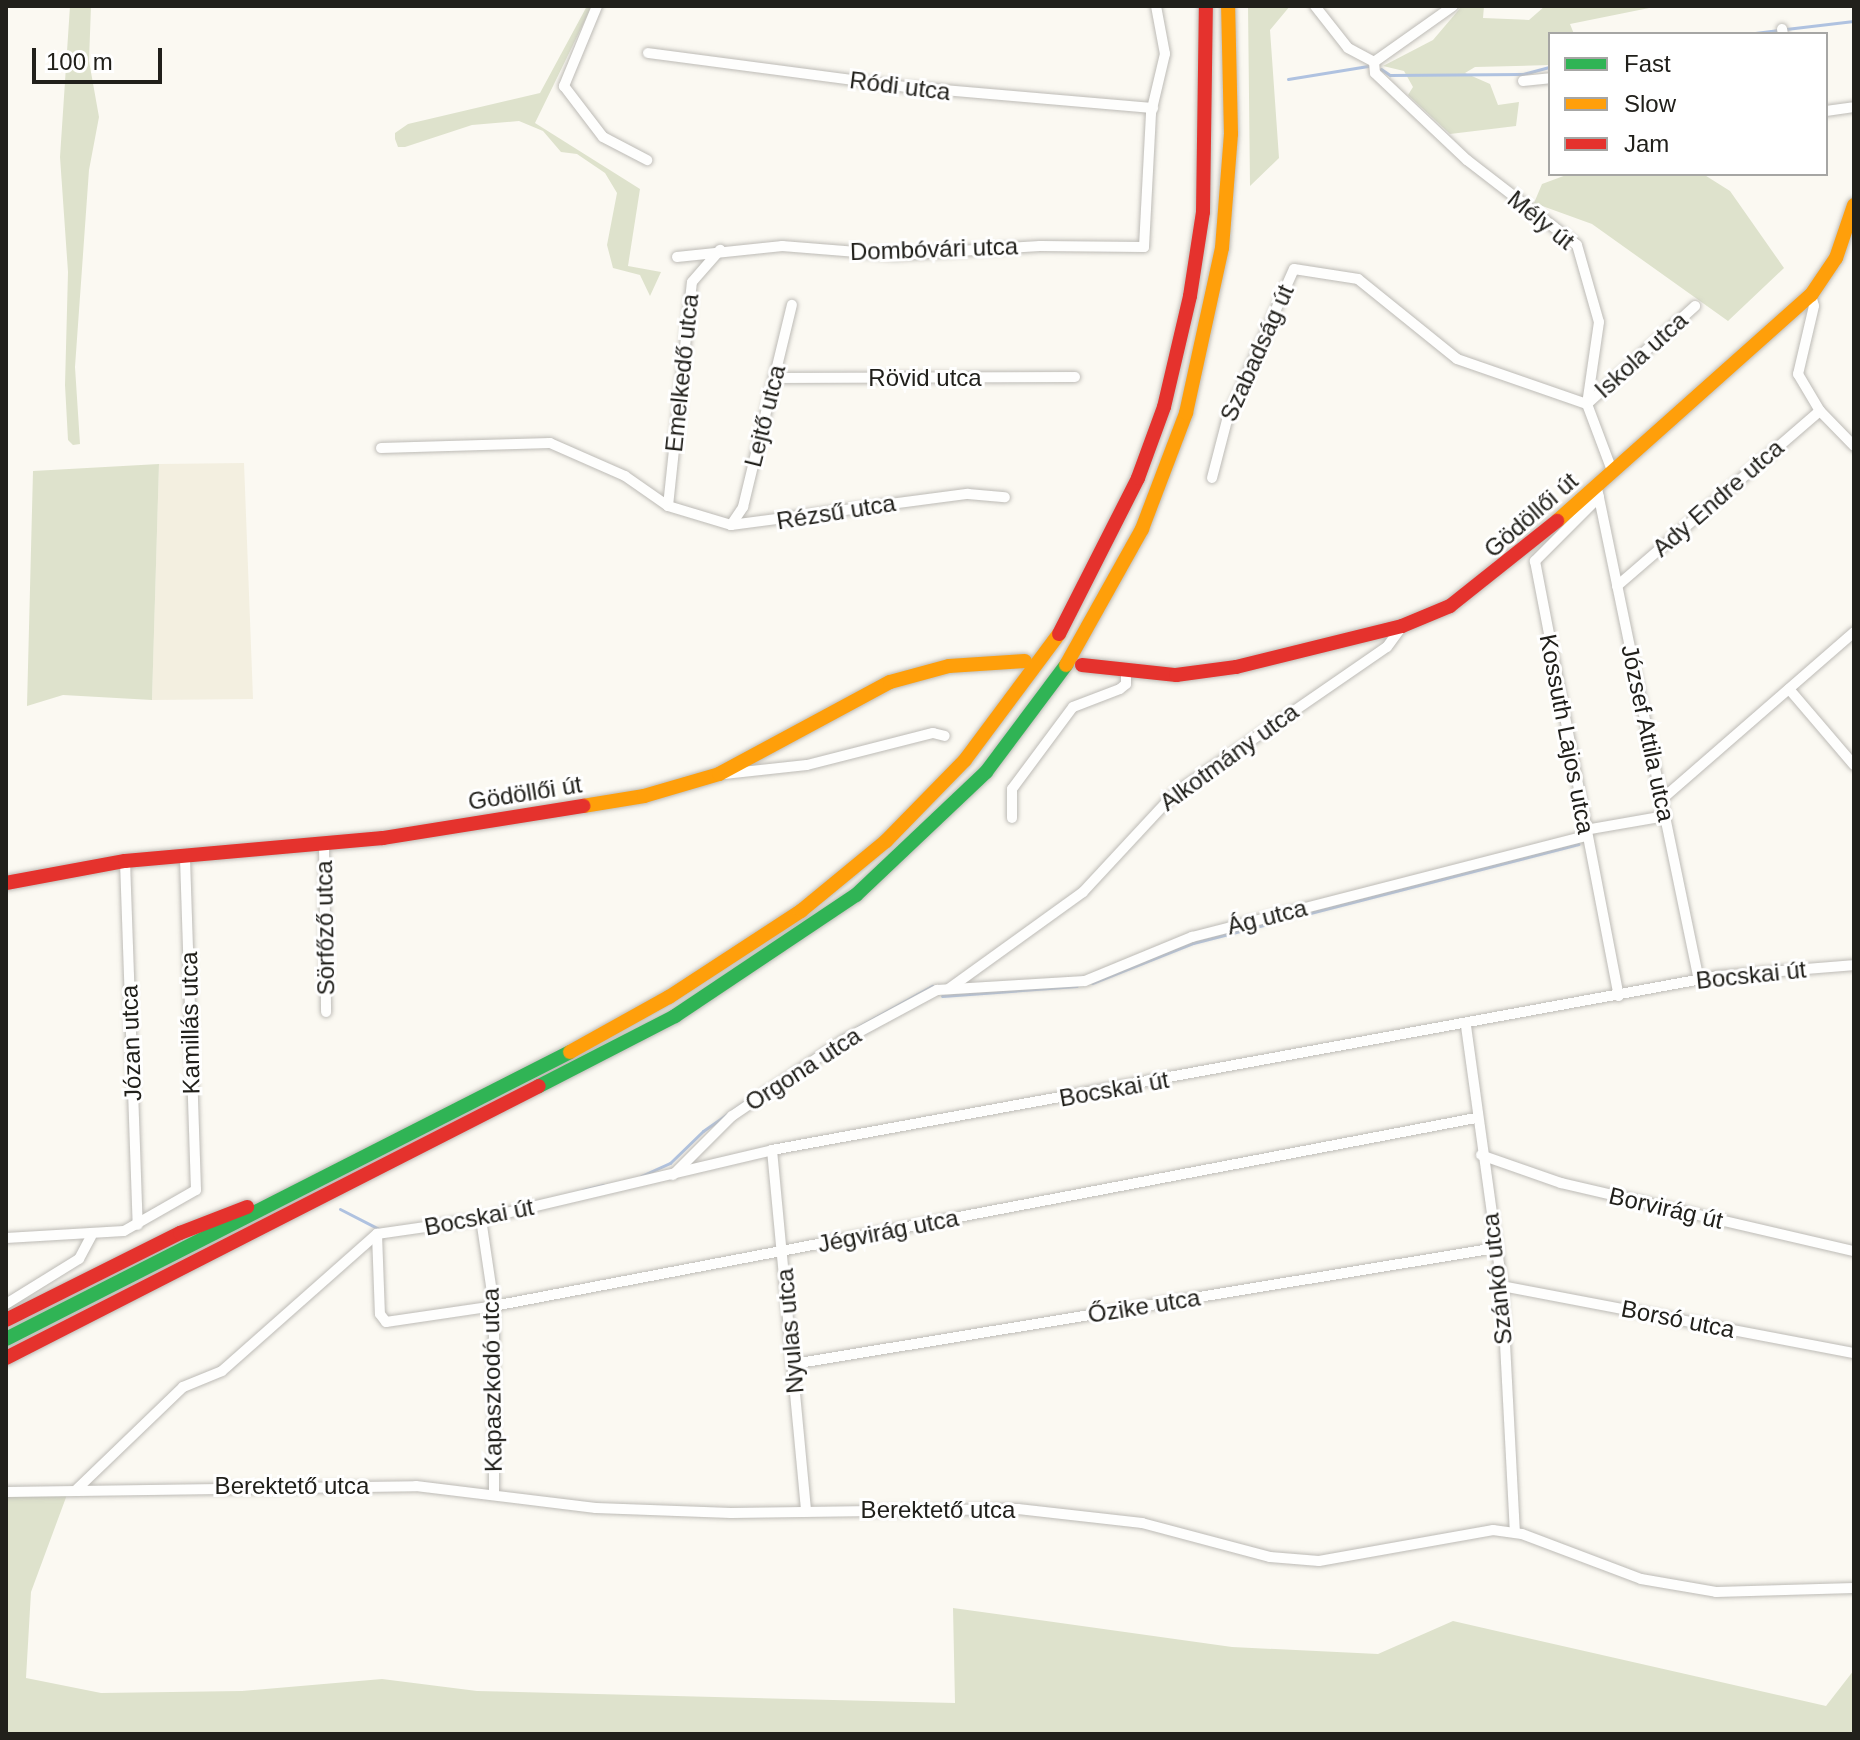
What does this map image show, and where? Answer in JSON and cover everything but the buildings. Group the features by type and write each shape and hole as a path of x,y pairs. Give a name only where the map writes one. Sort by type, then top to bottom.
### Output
{"main road":[{"path":"6,1339 604,1035 760,940 914,814 1019,693 1067,622 1108,545 1167,395 1190,296 1203,212 1206,6"},
{"path":"6,1358 568,1075 710,995 856,895 933,827 986,772 1052,686 1107,599 1142,529 1186,413 1207,333 1226,211 1228,6"},
{"name":"Gödöllői út","path":"1082,665 1126,673 1176,675 1236,667 1402,626 1450,606 1484,584 1598,492 1613,473 1811,295 1836,258 1854,205"},
{"name":"Gödöllői út","path":"6,883 125,861 324,843 644,796 719,774 890,682 949,666 1025,661"},
{"path":"6,1320 180,1233 324,1178"}],"street":[{"path":"597,6 564,86 603,137 647,160"},
{"path":"1153,108 1165,54 1156,6"},
{"name":"Mély út","path":"1315,6 1348,48 1374,62 1375,73 1423,120 1577,245 1599,322 1587,404 1613,473"},
{"path":"1374,62 1453,6"},
{"name":"Ródi utca","path":"648,53 908,87 1153,108"},
{"path":"1523,81 1548,78"},
{"path":"1828,111 1854,107"},
{"name":"Dombóvári utca","path":"677,257 720,250 782,246 895,255 1040,246 1144,247 1153,108"},
{"name":"Emelkedő utca","path":"668,506 692,282 720,250"},
{"name":"Szabadság út","path":"1212,478 1227,420 1294,269 1358,279 1457,359 1587,404"},
{"path":"1811,295 1814,306 1797,368 1820,411 1854,446"},
{"name":"Lejtő utca","path":"731,525 743,507 792,305"},
{"name":"Iskola utca","path":"1587,404 1695,306"},
{"name":"Rövid utca","path":"774,378 1075,377"},
{"name":"Ady Endre utca","path":"1617,586 1820,411"},
{"name":"Rézsű utca","path":"381,448 550,443 625,476 668,506 731,525 906,500 968,494 1005,497"},
{"name":"József Attila utca","path":"1598,492 1699,979"},
{"name":"Kossuth Lajos utca","path":"1598,492 1535,561 1619,996"},
{"name":"Alkotmány utca","path":"950,988 1083,892 1175,793 1387,647 1402,626"},
{"path":"1661,800 1854,632"},
{"path":"1012,818 1012,789 1073,707 1120,689 1126,684 1126,673"},
{"path":"1789,689 1854,765"},
{"path":"719,774 807,765 933,733 945,736"},
{"name":"Ág utca","path":"950,988 1085,981 1192,937 1586,833 1665,816"},
{"name":"Sörfőző utca","path":"324,843 326,1012"},
{"name":"Kamillás utca","path":"138,1225 196,1190 185,855"},
{"name":"Józan utca","path":"125,861 138,1225"},
{"name":"Bocskai út","path":"377,1234 481,1219 772,1150 1466,1026 1699,979 1854,965"},
{"name":"Orgona utca","path":"673,1175 705,1137 757,1099 889,1013 950,988"},
{"name":"Szánkó utca","path":"1466,1026 1481,1155 1502,1286 1515,1533"},
{"name":"Jégvirág utca","path":"377,1234 380,1314 386,1322 494,1306 1476,1118"},
{"name":"Nyulas utca","path":"772,1150 806,1511"},
{"name":"Borvirág út","path":"1481,1155 1561,1183 1854,1251"},
{"name":"Kapaszkodó utca","path":"481,1219 494,1306 494,1494"},
{"path":"6,1238 91,1236 138,1225"},
{"path":"77,1489 183,1387 222,1371 377,1234"},
{"path":"6,1304 79,1259 91,1236"},
{"name":"Őzike utca","path":"793,1364 1496,1248"},
{"name":"Borsó utca","path":"1502,1286 1854,1353"},
{"name":"Berektető utca","path":"6,1492 416,1486 596,1508 1085,1514 1142,1523 1270,1557 1319,1561 1462,1534 1515,1533 1641,1579 1716,1592 1854,1588"}],"shaded area":[{"path":"244,463 253,699 152,700 159,464"}],"green space":[{"path":"70,6 91,6 89,61 99,117 89,170 75,367 80,444 73,445 68,440 65,385 68,272 60,157"},
{"path":"587,6 592,6 535,123 640,189 628,266 661,272 650,296 640,275 613,268 607,245 617,193 605,173 577,154 561,152 543,131 519,121 472,125 405,147 398,147 395,139 395,133 408,124 540,93"},
{"path":"1248,6 1290,6 1270,30 1279,158 1250,186"},
{"path":"1462,6 1484,6 1483,18 1529,20 1545,6 1659,6 1570,24 1573,32 1548,32 1548,65 1475,67 1465,73 1490,84 1498,105 1519,102 1516,126 1450,134 1408,95 1413,87 1404,71 1383,66 1433,40"},
{"path":"1564,176 1706,176 1730,191 1784,268 1728,321 1592,224 1534,203 1542,184"},
{"path":"159,464 152,700 63,695 27,706 33,471"},
{"path":"68,1492 31,1592 26,1678 101,1693 242,1691 382,1679 477,1691 955,1703 953,1608 1232,1647 1378,1654 1453,1621 1826,1706 1854,1670 1854,1734 6,1734 6,1495"}],"waterway":[{"path":"1786,29 1854,21"},
{"path":"1763,32 1779,30"},
{"path":"1288,79 1368,66"},
{"path":"1381,69 1390,75 1523,74 1548,68"},
{"path":"1092,983 1193,943 1579,844"},
{"path":"858,1027 932,986"},
{"path":"942,996 1077,986"},
{"path":"641,1176 670,1163 703,1131 794,1068"},
{"path":"583,1190 603,1185"},
{"path":"340,1209 379,1229"}],"traffic: fast":[{"path":"539,1086 675,1016 856,895 986,772 1066,665"},
{"path":"6,1339 570,1052"}],"traffic: slow":[{"path":"1066,665 1142,529 1186,413 1222,248 1231,134 1228,6"},
{"path":"1557,521 1811,295 1836,258 1854,205"},
{"path":"570,1052 669,997 801,911 886,841 965,760 1059,634"},
{"path":"583,806 644,796 719,774 890,682 949,666 1025,661"}],"traffic: jam":[{"path":"1059,634 1138,478 1164,407 1190,296 1203,212 1206,6"},
{"path":"1082,665 1176,675 1236,667 1402,626 1450,606 1557,521"},
{"path":"6,883 125,861 383,838 583,806"},
{"path":"6,1358 539,1086"},
{"path":"6,1320 180,1233 247,1207"}]}
